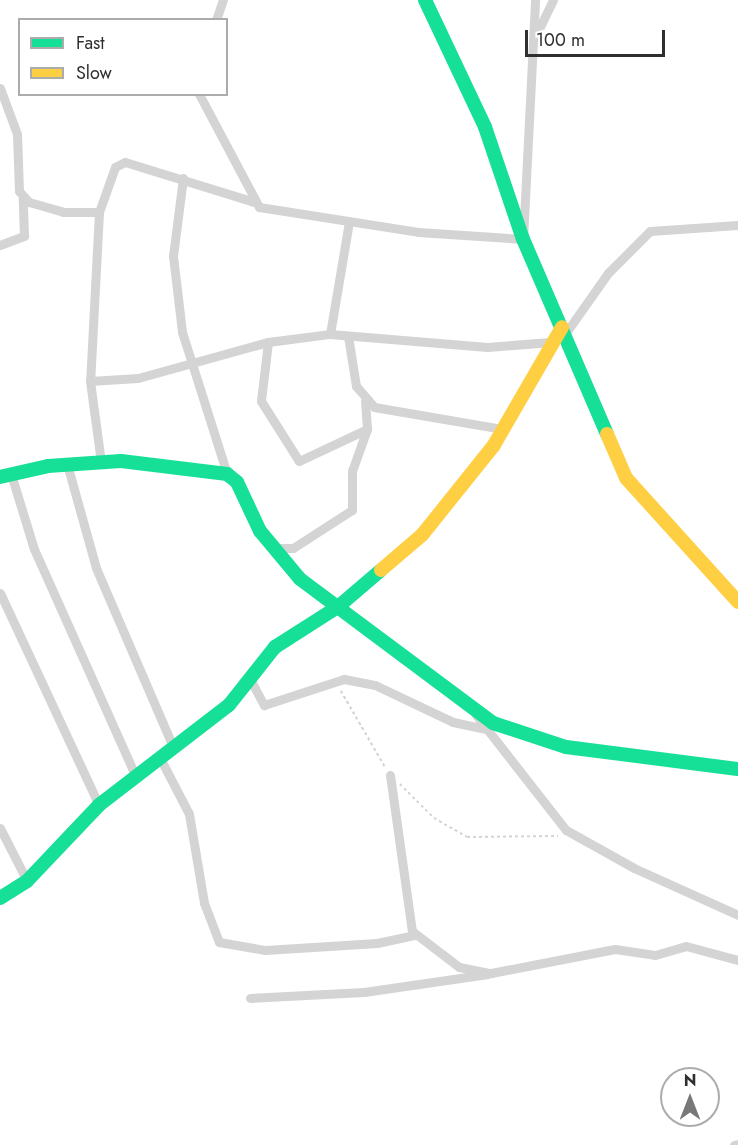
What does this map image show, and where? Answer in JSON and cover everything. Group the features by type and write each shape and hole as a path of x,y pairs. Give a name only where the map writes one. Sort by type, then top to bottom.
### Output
{"street":[{"path":"217,18 223,0"},
{"path":"425,0 485,127 523,239 626,477 738,602"},
{"path":"523,239 535,0"},
{"path":"534,39 554,0"},
{"path":"0,88 17,134 24,236 0,245"},
{"path":"200,96 254,202"},
{"path":"101,462 90,381 99,212 120,163 183,178 254,202 274,212 349,222 523,239"},
{"path":"183,178 172,256 188,360 227,474 275,548 300,579 339,606 471,708 534,740 638,759 738,769"},
{"path":"23,198 63,212 99,212"},
{"path":"330,334 349,222"},
{"path":"0,898 27,881 99,805 229,705 274,647 339,606 422,535 503,429 551,342 563,331 608,273 650,231 738,225"},
{"path":"90,381 138,378 188,360 268,342 330,334 487,347 551,342"},
{"path":"275,548 293,548 352,510 352,471 367,429 364,401 356,386 348,336"},
{"path":"268,342 261,401 299,461 367,429"},
{"path":"364,401 398,413 503,429"},
{"path":"136,777 34,549 5,476 67,464 101,462 227,474"},
{"path":"67,464 96,568 173,747"},
{"path":"0,594 99,805"},
{"path":"249,677 264,705 271,706 333,680 375,685 432,715 487,729"},
{"path":"471,708 574,836 738,915"},
{"path":"160,758 189,814 204,903 219,942 265,950 376,943 415,935"},
{"path":"390,774 415,935 459,966 491,973"},
{"path":"0,828 27,881"},
{"path":"250,998 455,983 491,973 615,949 655,955 686,946 738,960"}],"path":[{"path":"333,680 390,774 434,818 466,837 574,836"}],"traffic: fast":[{"path":"425,0 485,127 523,239 607,434"},
{"path":"0,477 48,466 121,461 227,474 237,482 260,531 300,579 493,723 566,747 738,769"},
{"path":"0,898 27,881 99,805 229,705 275,647 339,606 381,570"}],"traffic: slow":[{"path":"381,570 422,535 494,445 562,327"},
{"path":"607,434 626,478 738,602"}]}
